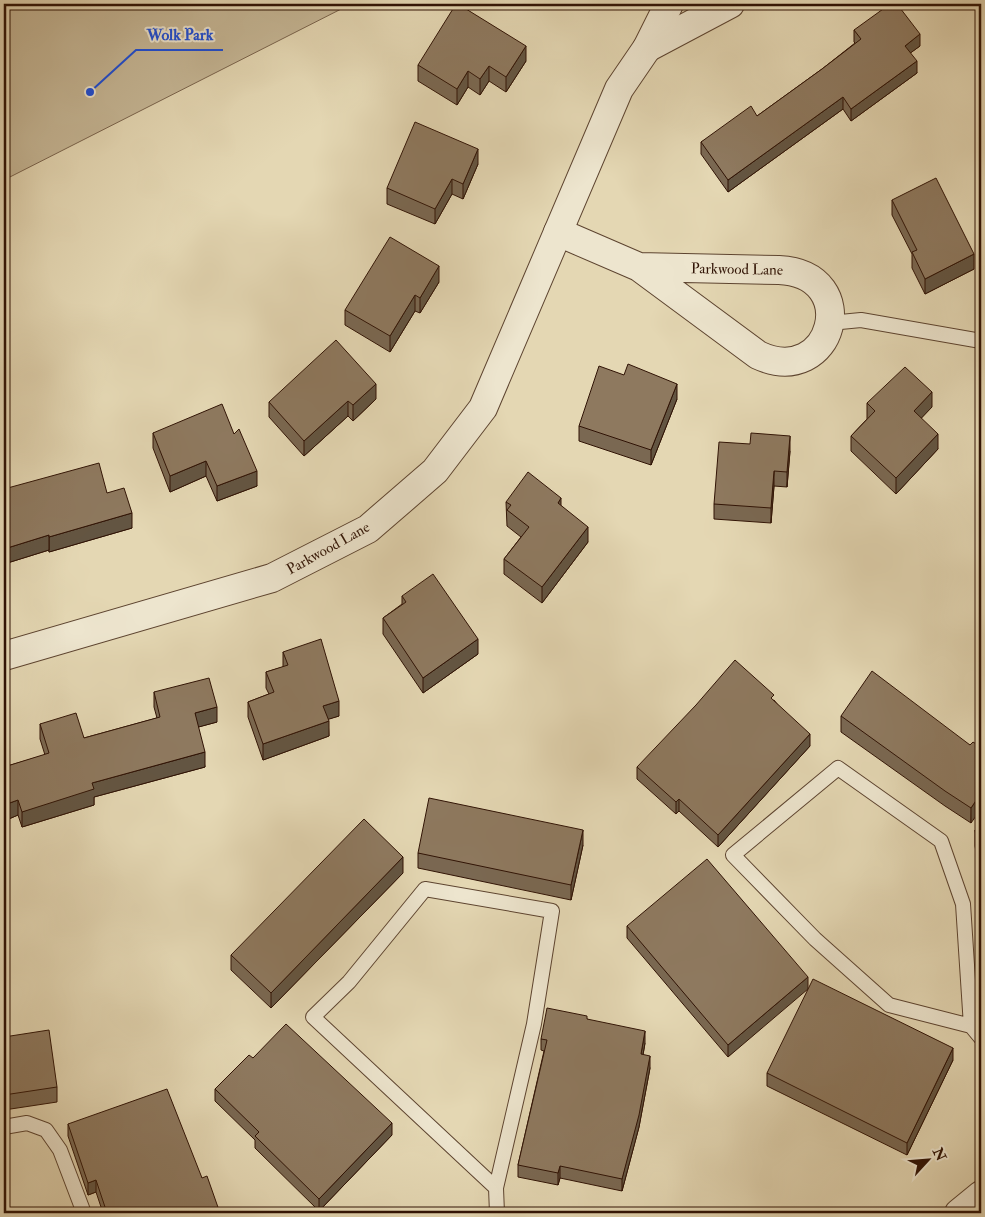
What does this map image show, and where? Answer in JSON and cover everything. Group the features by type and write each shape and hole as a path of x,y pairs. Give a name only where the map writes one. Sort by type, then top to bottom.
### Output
{"street":[{"name":"Parkwood Lane","path":"4,656 272,578 368,529 435,471 483,408 619,90 647,48 669,4"},
{"name":"Parkwood Lane","path":"647,48 730,4"},
{"name":"Parkwood Lane","path":"558,232 639,267 758,355 770,361 783,363 796,361 808,356 822,342 830,323 830,309 826,295 818,284 807,275 793,270 639,267"},
{"path":"959,1213 981,1194"}],"lane":[{"path":"830,323 861,320 981,341"},
{"path":"971,1026 963,904 941,841 838,768 733,855 815,939 889,1005 971,1026 981,1038"},
{"path":"496,1188 313,1017 349,982 425,889 552,911 534,1024 496,1188 497,1213"},
{"path":"4,1127 27,1123 46,1130 60,1150 84,1213"}],"shaded area":[{"path":"4,4 351,4 4,180"}],"building":[{"path":"456,4 526,46 506,77 489,66 480,79 468,71 457,89 418,65"},
{"path":"890,4 897,4 920,34 905,46 917,61 851,109 843,97 728,180 701,142 751,106 757,116 822,69 861,39 854,30"},
{"path":"415,122 478,149 463,184 452,179 435,209 387,188"},
{"path":"936,178 974,254 925,279 912,252 917,250 892,200"},
{"path":"390,237 439,266 420,298 415,295 390,336 345,310"},
{"path":"336,340 376,384 353,405 348,401 304,441 269,402"},
{"path":"628,364 677,384 651,450 579,426 599,366 624,375"},
{"path":"905,367 932,392 914,411 938,434 896,478 851,436 875,411 867,403"},
{"path":"222,404 234,434 239,429 257,471 217,486 206,461 170,476 153,433"},
{"path":"751,433 790,436 787,472 774,471 771,508 714,504 719,442 750,444"},
{"path":"99,463 107,493 124,488 132,513 4,549 4,489"},
{"path":"528,472 561,498 558,503 588,527 542,587 504,559 529,527 507,510 511,505 506,502"},
{"path":"433,574 478,639 423,678 383,618 406,602 402,596"},
{"path":"321,639 339,701 323,706 329,721 263,744 248,702 274,692 266,672 288,665 283,652"},
{"path":"735,660 774,695 771,698 810,734 718,835 679,799 676,802 637,767 696,705"},
{"path":"872,671 970,745 973,742 981,747 981,793 971,808 841,716"},
{"path":"209,678 217,707 195,713 205,752 92,783 94,789 22,812 18,800 4,805 4,767 49,753 40,724 76,713 84,738 160,717 154,692"},
{"path":"429,798 583,830 571,885 418,853"},
{"path":"364,819 403,857 271,993 231,955"},
{"path":"975,830 981,830 981,866"},
{"path":"707,859 808,977 728,1045 627,926"},
{"path":"813,979 953,1048 907,1143 767,1073"},
{"path":"547,1008 587,1016 587,1019 645,1031 641,1054 650,1056 639,1115 622,1179 560,1166 558,1173 518,1165 547,1040 541,1039"},
{"path":"286,1024 392,1123 319,1199 255,1136 259,1132 215,1089 249,1055 253,1058"},
{"path":"49,1030 57,1087 4,1095 4,1037"},
{"path":"167,1089 202,1178 207,1176 220,1213 107,1213 96,1180 88,1183 68,1124"}],"place":[{"name":"Wolk Park","path":"90,92"}]}
